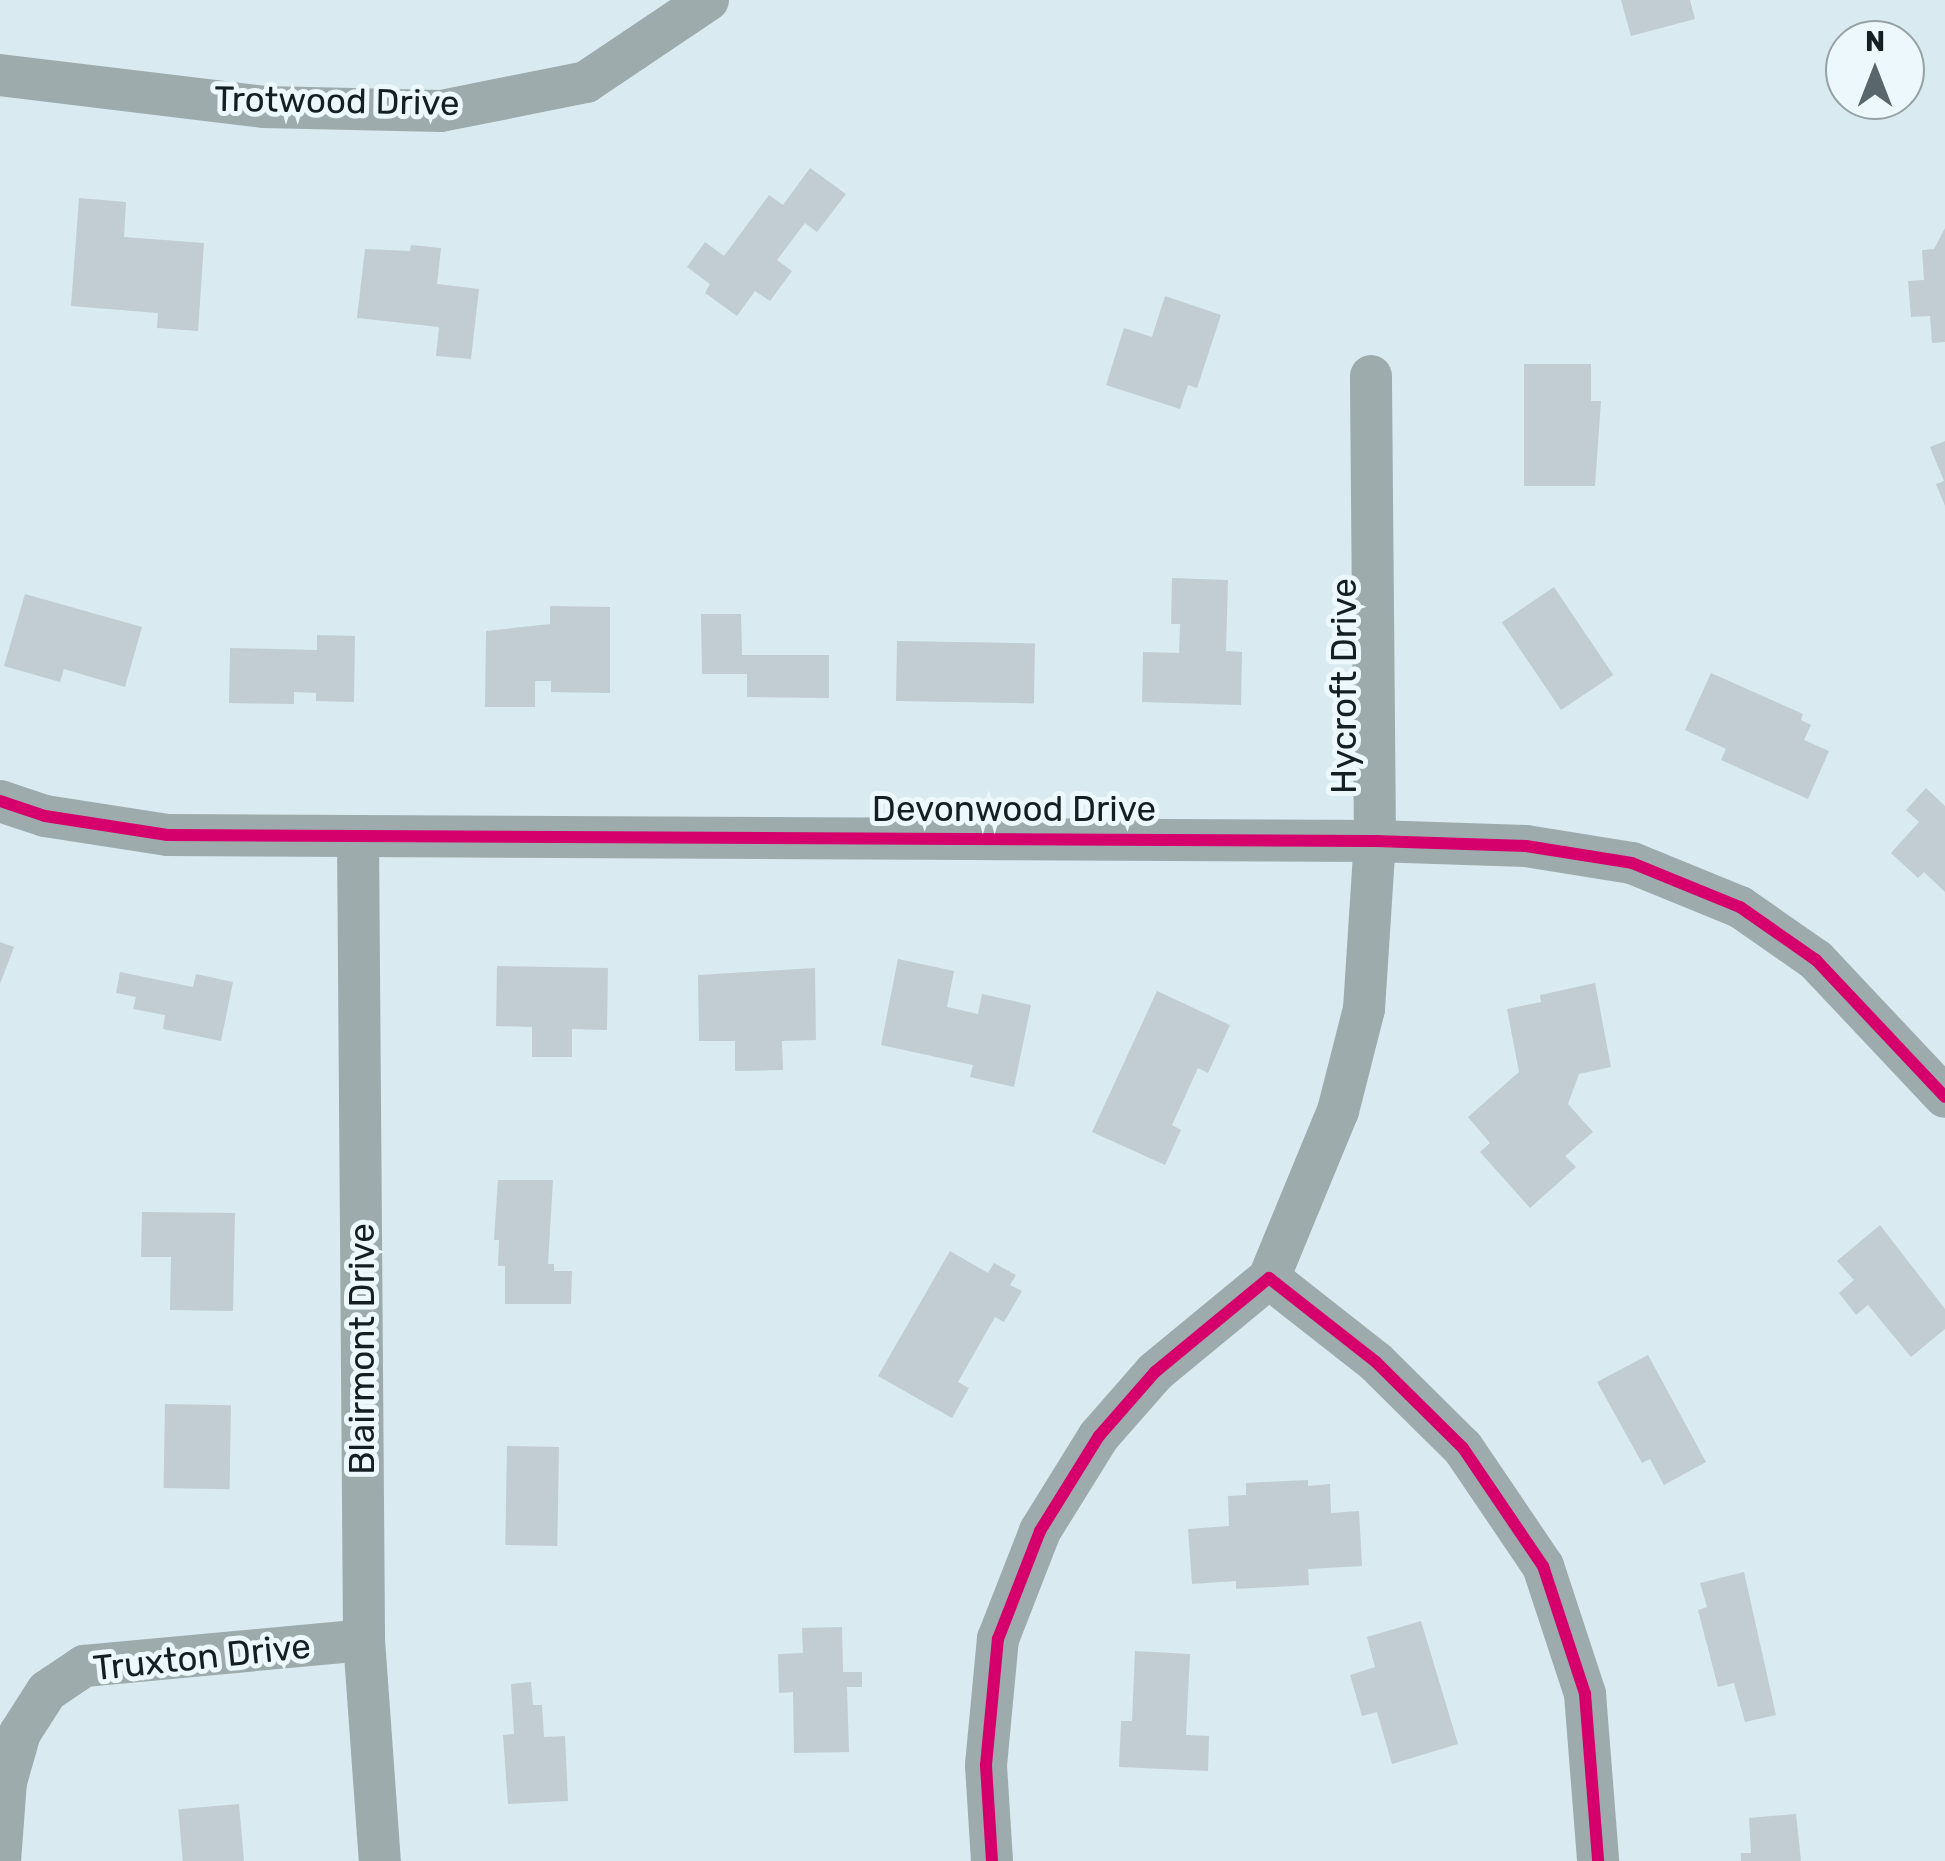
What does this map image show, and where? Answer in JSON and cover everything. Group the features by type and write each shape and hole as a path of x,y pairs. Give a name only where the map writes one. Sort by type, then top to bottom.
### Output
{"street":[{"name":"Trotwood Drive","path":"0,75 264,106 441,111 586,82 708,0"},
{"name":"Hycroft Drive","path":"992,1861 986,1765 998,1638 1040,1530 1099,1436 1155,1372 1269,1278 1338,1112 1364,1009 1375,841 1372,376"},
{"name":"Devonwood Drive","path":"0,801 44,816 168,835 1375,841 1526,846 1632,863 1740,907 1816,960 1945,1098"},
{"name":"Blairmont Drive","path":"358,836 364,1640 380,1861"},
{"path":"1269,1278 1376,1362 1463,1448 1543,1566 1585,1694 1598,1861"},
{"name":"Truxton Drive","path":"0,1861 6,1782 20,1732 47,1691 84,1666 364,1640"}],"building":[{"path":"1621,0 1690,0 1695,19 1631,36"},
{"path":"810,168 846,194 817,232 805,223 777,260 792,271 770,301 755,291 737,316 705,293 710,284 687,267 705,242 724,256 769,195 783,205"},
{"path":"79,198 126,202 124,237 204,243 198,331 157,328 158,313 71,306"},
{"path":"1945,228 1945,342 1932,343 1930,316 1911,317 1908,281 1924,280 1922,250 1934,249"},
{"path":"411,245 441,248 437,284 479,289 471,359 436,356 439,327 357,318 365,249 410,251"},
{"path":"1165,296 1221,315 1197,388 1188,385 1180,409 1106,385 1124,328 1152,337"},
{"path":"1524,364 1591,364 1591,401 1601,401 1595,486 1524,486"},
{"path":"1945,441 1945,506 1936,484 1944,481 1930,447"},
{"path":"1172,578 1228,580 1226,651 1242,652 1241,705 1142,702 1143,652 1179,653 1180,624 1171,624"},
{"path":"1554,587 1613,675 1561,710 1502,622"},
{"path":"25,594 142,627 125,687 64,669 60,682 4,666"},
{"path":"550,606 610,607 610,693 551,692 551,681 535,681 535,707 485,707 486,631 550,624"},
{"path":"701,614 741,614 742,655 829,655 829,698 747,697 747,674 702,674"},
{"path":"317,635 355,636 354,702 316,701 316,693 294,692 294,704 229,703 230,648 317,650"},
{"path":"897,641 1035,643 1034,703 896,701"},
{"path":"1711,673 1803,714 1801,720 1811,725 1804,740 1829,751 1808,799 1721,760 1726,749 1685,730"},
{"path":"1926,788 1945,806 1945,892 1924,872 1918,878 1891,853 1919,822 1906,810"},
{"path":"0,942 14,947 0,984"},
{"path":"898,959 954,971 947,1007 978,1014 982,994 1031,1005 1014,1087 970,1077 973,1065 881,1045"},
{"path":"497,966 608,968 607,1030 572,1029 572,1057 532,1057 532,1027 496,1026"},
{"path":"815,968 816,1040 782,1041 783,1070 735,1071 735,1041 699,1041 698,975"},
{"path":"120,972 193,987 196,974 233,982 221,1041 163,1029 165,1015 133,1009 136,997 116,993"},
{"path":"1595,983 1611,1067 1579,1074 1568,1104 1593,1132 1565,1156 1576,1167 1530,1208 1480,1152 1490,1143 1468,1117 1519,1072 1507,1009 1541,1002 1540,995"},
{"path":"1157,991 1230,1025 1208,1073 1198,1068 1172,1125 1181,1130 1165,1165 1092,1132"},
{"path":"498,1180 553,1180 548,1264 554,1264 554,1271 572,1271 571,1304 505,1304 505,1266 498,1266 499,1240 494,1240"},
{"path":"142,1212 235,1213 233,1311 170,1310 171,1257 141,1257"},
{"path":"1880,1225 1945,1309 1945,1329 1911,1357 1868,1305 1856,1315 1839,1293 1854,1280 1837,1261"},
{"path":"950,1251 988,1273 994,1263 1016,1275 1010,1285 1022,1291 1004,1322 995,1317 958,1382 969,1388 952,1418 878,1376"},
{"path":"1648,1355 1706,1462 1664,1485 1650,1459 1642,1463 1597,1382"},
{"path":"165,1404 231,1405 230,1489 164,1488"},
{"path":"507,1446 559,1447 557,1546 505,1545"},
{"path":"1308,1480 1308,1486 1330,1484 1331,1513 1359,1511 1362,1566 1308,1569 1309,1585 1236,1589 1236,1581 1192,1584 1188,1529 1229,1526 1228,1496 1246,1495 1246,1483"},
{"path":"1744,1572 1776,1715 1745,1722 1734,1683 1718,1687 1698,1610 1707,1607 1700,1583"},
{"path":"1421,1621 1458,1744 1392,1764 1377,1712 1362,1716 1350,1675 1375,1667 1367,1637"},
{"path":"842,1627 843,1672 862,1672 862,1687 847,1687 849,1752 794,1753 793,1692 779,1693 778,1654 803,1653 802,1628"},
{"path":"1135,1651 1190,1654 1186,1735 1209,1736 1208,1771 1119,1767 1121,1721 1132,1721"},
{"path":"531,1682 533,1705 542,1705 544,1737 565,1736 568,1801 508,1804 503,1735 514,1734 511,1684"},
{"path":"239,1804 244,1861 183,1861 178,1809"},
{"path":"1796,1814 1801,1861 1741,1861 1741,1853 1751,1853 1749,1818"}],"cycle path":[{"path":"0,801 45,816 168,835 1375,841 1526,846 1632,863 1740,907 1816,960 1945,1097"},
{"path":"992,1861 986,1765 998,1639 1040,1531 1099,1436 1155,1372 1269,1278 1376,1362 1463,1448 1543,1566 1585,1694 1598,1861"}]}
